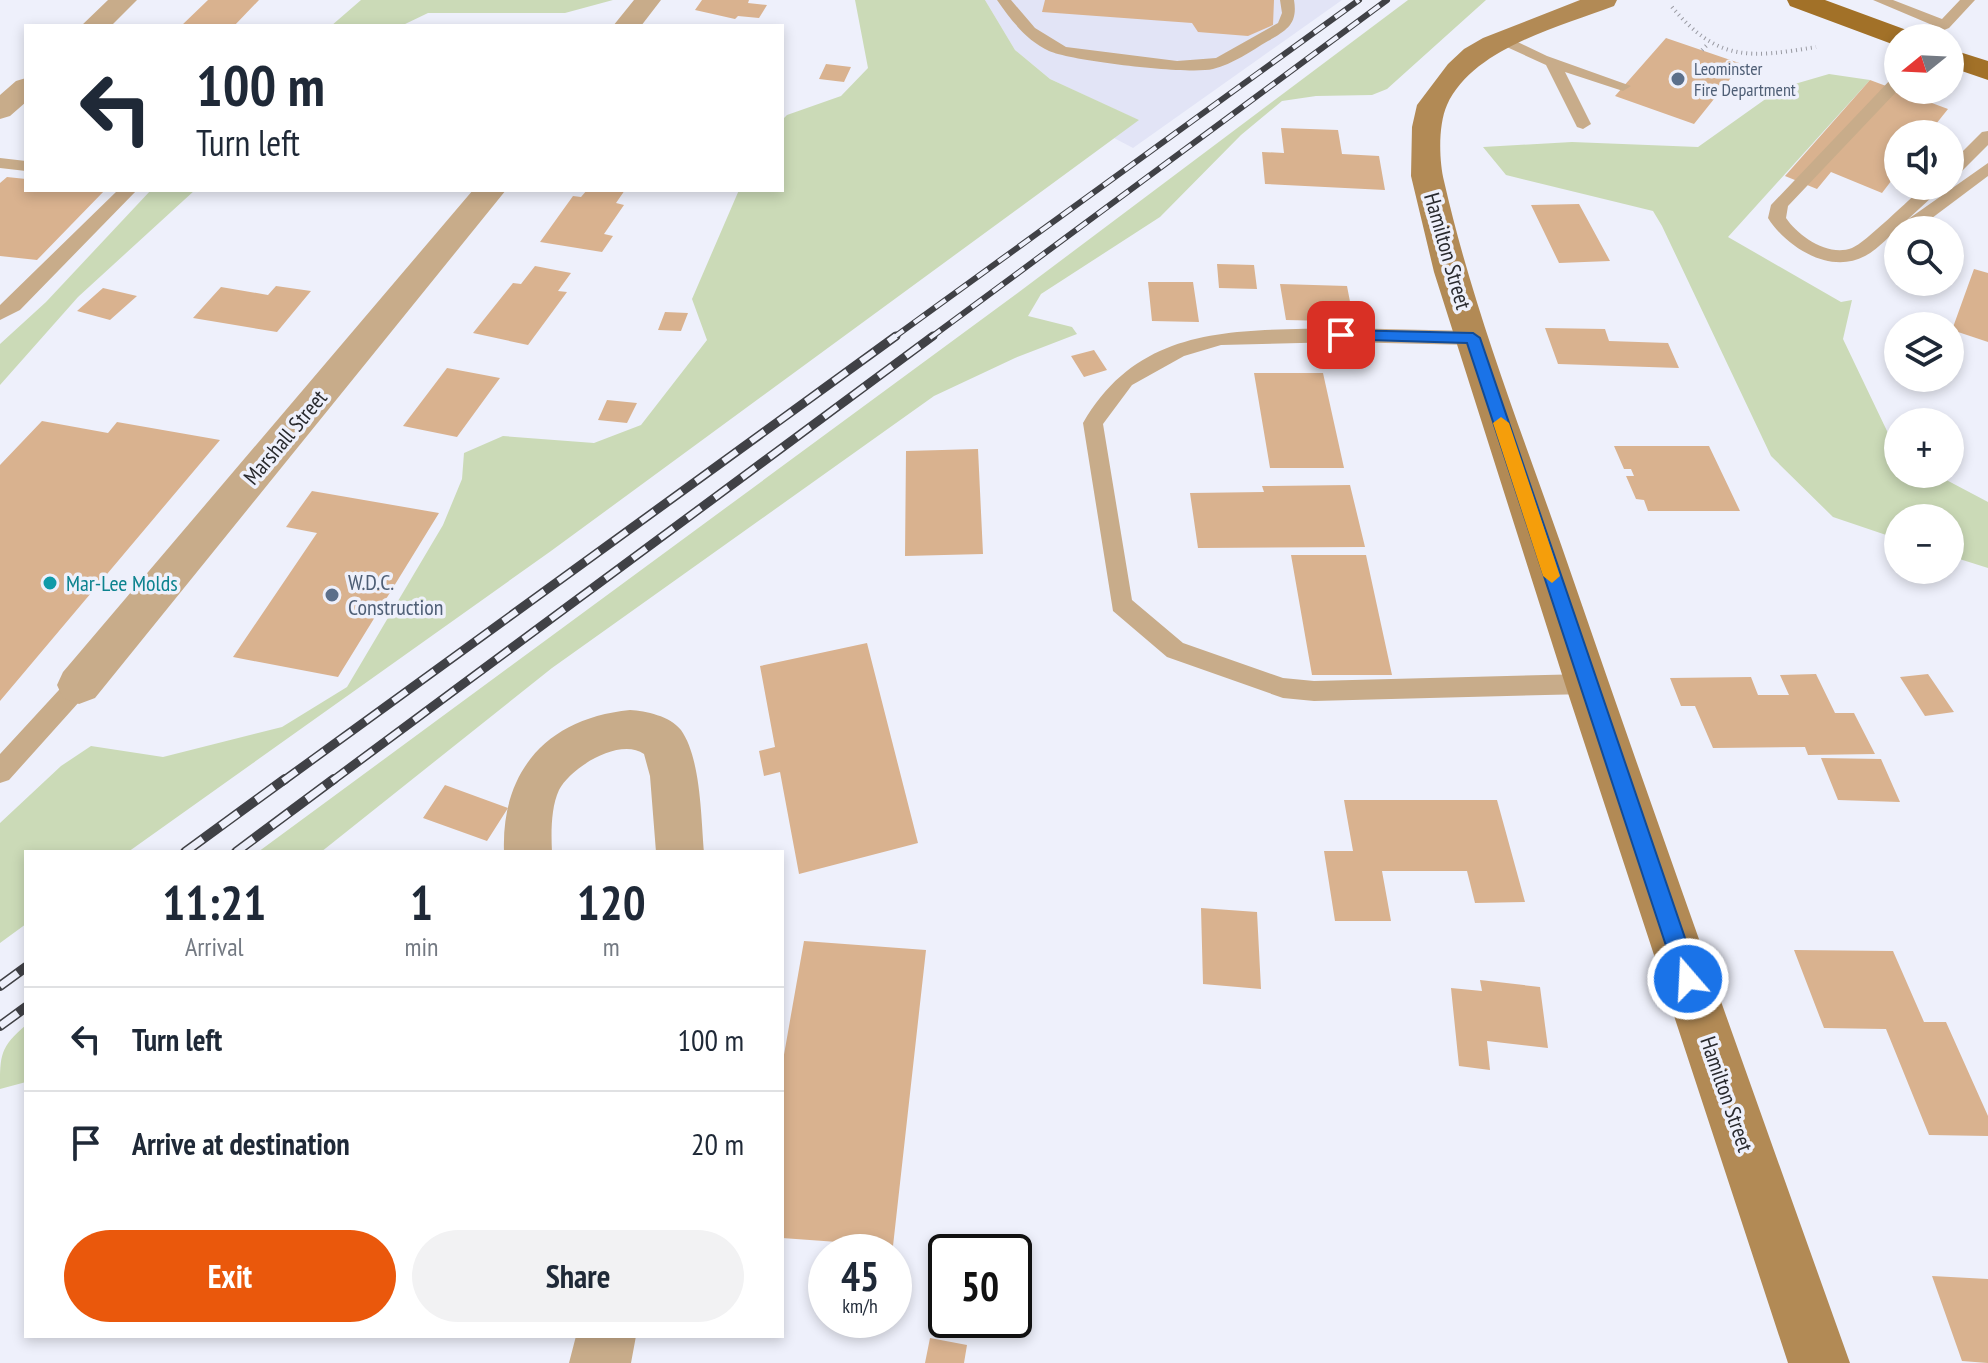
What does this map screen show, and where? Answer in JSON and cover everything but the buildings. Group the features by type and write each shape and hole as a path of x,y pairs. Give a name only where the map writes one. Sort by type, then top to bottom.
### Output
{"main road":[{"name":"Hamilton Street","path":"1604,0 1503,40 1474,55 1444,85 1432,105 1427,127 1427,176 1434,212 1473,338 1587,684 1819,1363"},
{"path":"1800,0 1884,31"},
{"path":"1964,62 1988,71"}],"street":[{"path":"97,24 124,0"},
{"path":"629,24 648,0"},
{"path":"0,110 24,89"},
{"name":"Marshall Street","path":"79,685 488,192"},
{"path":"528,850 526,830 542,776 565,754 609,732 645,731 664,743 673,776 680,850"},
{"path":"600,1363 606,1338"}],"lane":[{"path":"1004,0 1029,33 1049,46 1063,51 1188,66 1221,61 1280,28 1289,13 1287,0"},
{"path":"1880,0 1941,24"},
{"path":"1945,24 1968,0"},
{"path":"1503,40 1552,62 1623,86"},
{"path":"1552,62 1583,124"},
{"path":"1884,96 1776,211 1781,227 1805,245 1840,255 1859,252 1884,241"},
{"path":"1964,159 1988,136"},
{"path":"0,163 24,166"},
{"path":"1924,216 1988,168"},
{"path":"0,314 22,298 126,192"},
{"path":"1859,252 1919,200"},
{"path":"1473,338 1341,335 1221,338 1177,351 1125,380 1093,423 1121,604 1175,650 1283,688 1314,691 1587,684"},
{"path":"0,772 79,685"}],"path":[{"path":"1672,7 1709,43 1732,51 1821,47"},
{"path":"1702,50 1709,43"}],"shaded area":[{"path":"985,0 1342,0 1133,148 1114,138 1138,120 1050,79 1015,50"}],"green space":[{"path":"361,0 613,0 565,13 428,13 405,24 333,24"},
{"path":"855,0 985,0 1015,50 1050,79 1139,120 551,551 131,850 24,850 24,925 0,943 0,823 61,766 91,746 163,757 282,727 347,687 443,525 462,479 464,453 503,436 594,443 641,425 707,340 692,299 738,192 784,192 784,118 841,96 868,68"},
{"path":"1408,0 1486,0 1387,89 1372,95 1316,96 1282,101 1241,135 1160,217 1041,294 1028,316 1072,327 1077,334 1015,358 934,396 552,668 324,850 261,850 1019,292"},
{"path":"1829,74 1870,80 1728,237 1841,302 1852,300 1843,339 1884,425 1884,488 1962,488 1988,502 1988,568 1964,560 1964,504 1884,504 1884,534 1833,517 1771,456 1653,211 1506,175 1483,147 1572,142 1698,147 1781,88"},
{"path":"149,192 193,192 78,297 0,385 0,344 46,302"},
{"path":"24,1027 24,1083 0,1089 3,1052"}],"railway":[{"path":"893,338 1359,0"},
{"path":"930,338 1387,0"},
{"path":"283,781 896,336"},
{"path":"332,781 933,336"},
{"path":"188,850 285,779"},
{"path":"239,850 334,779"},
{"path":"0,986 24,968"},
{"path":"0,1026 24,1008"}],"slow traffic":[{"path":"1501,423 1552,576"}],"place":[{"name":"Leominster Fire Department","path":"1678,79"},
{"name":"Mar-Lee Molds","path":"50,583"},
{"name":"W.D.C. Construction","path":"332,595"}],"route":[{"path":"1341,335 1473,338 1688,979"}]}
